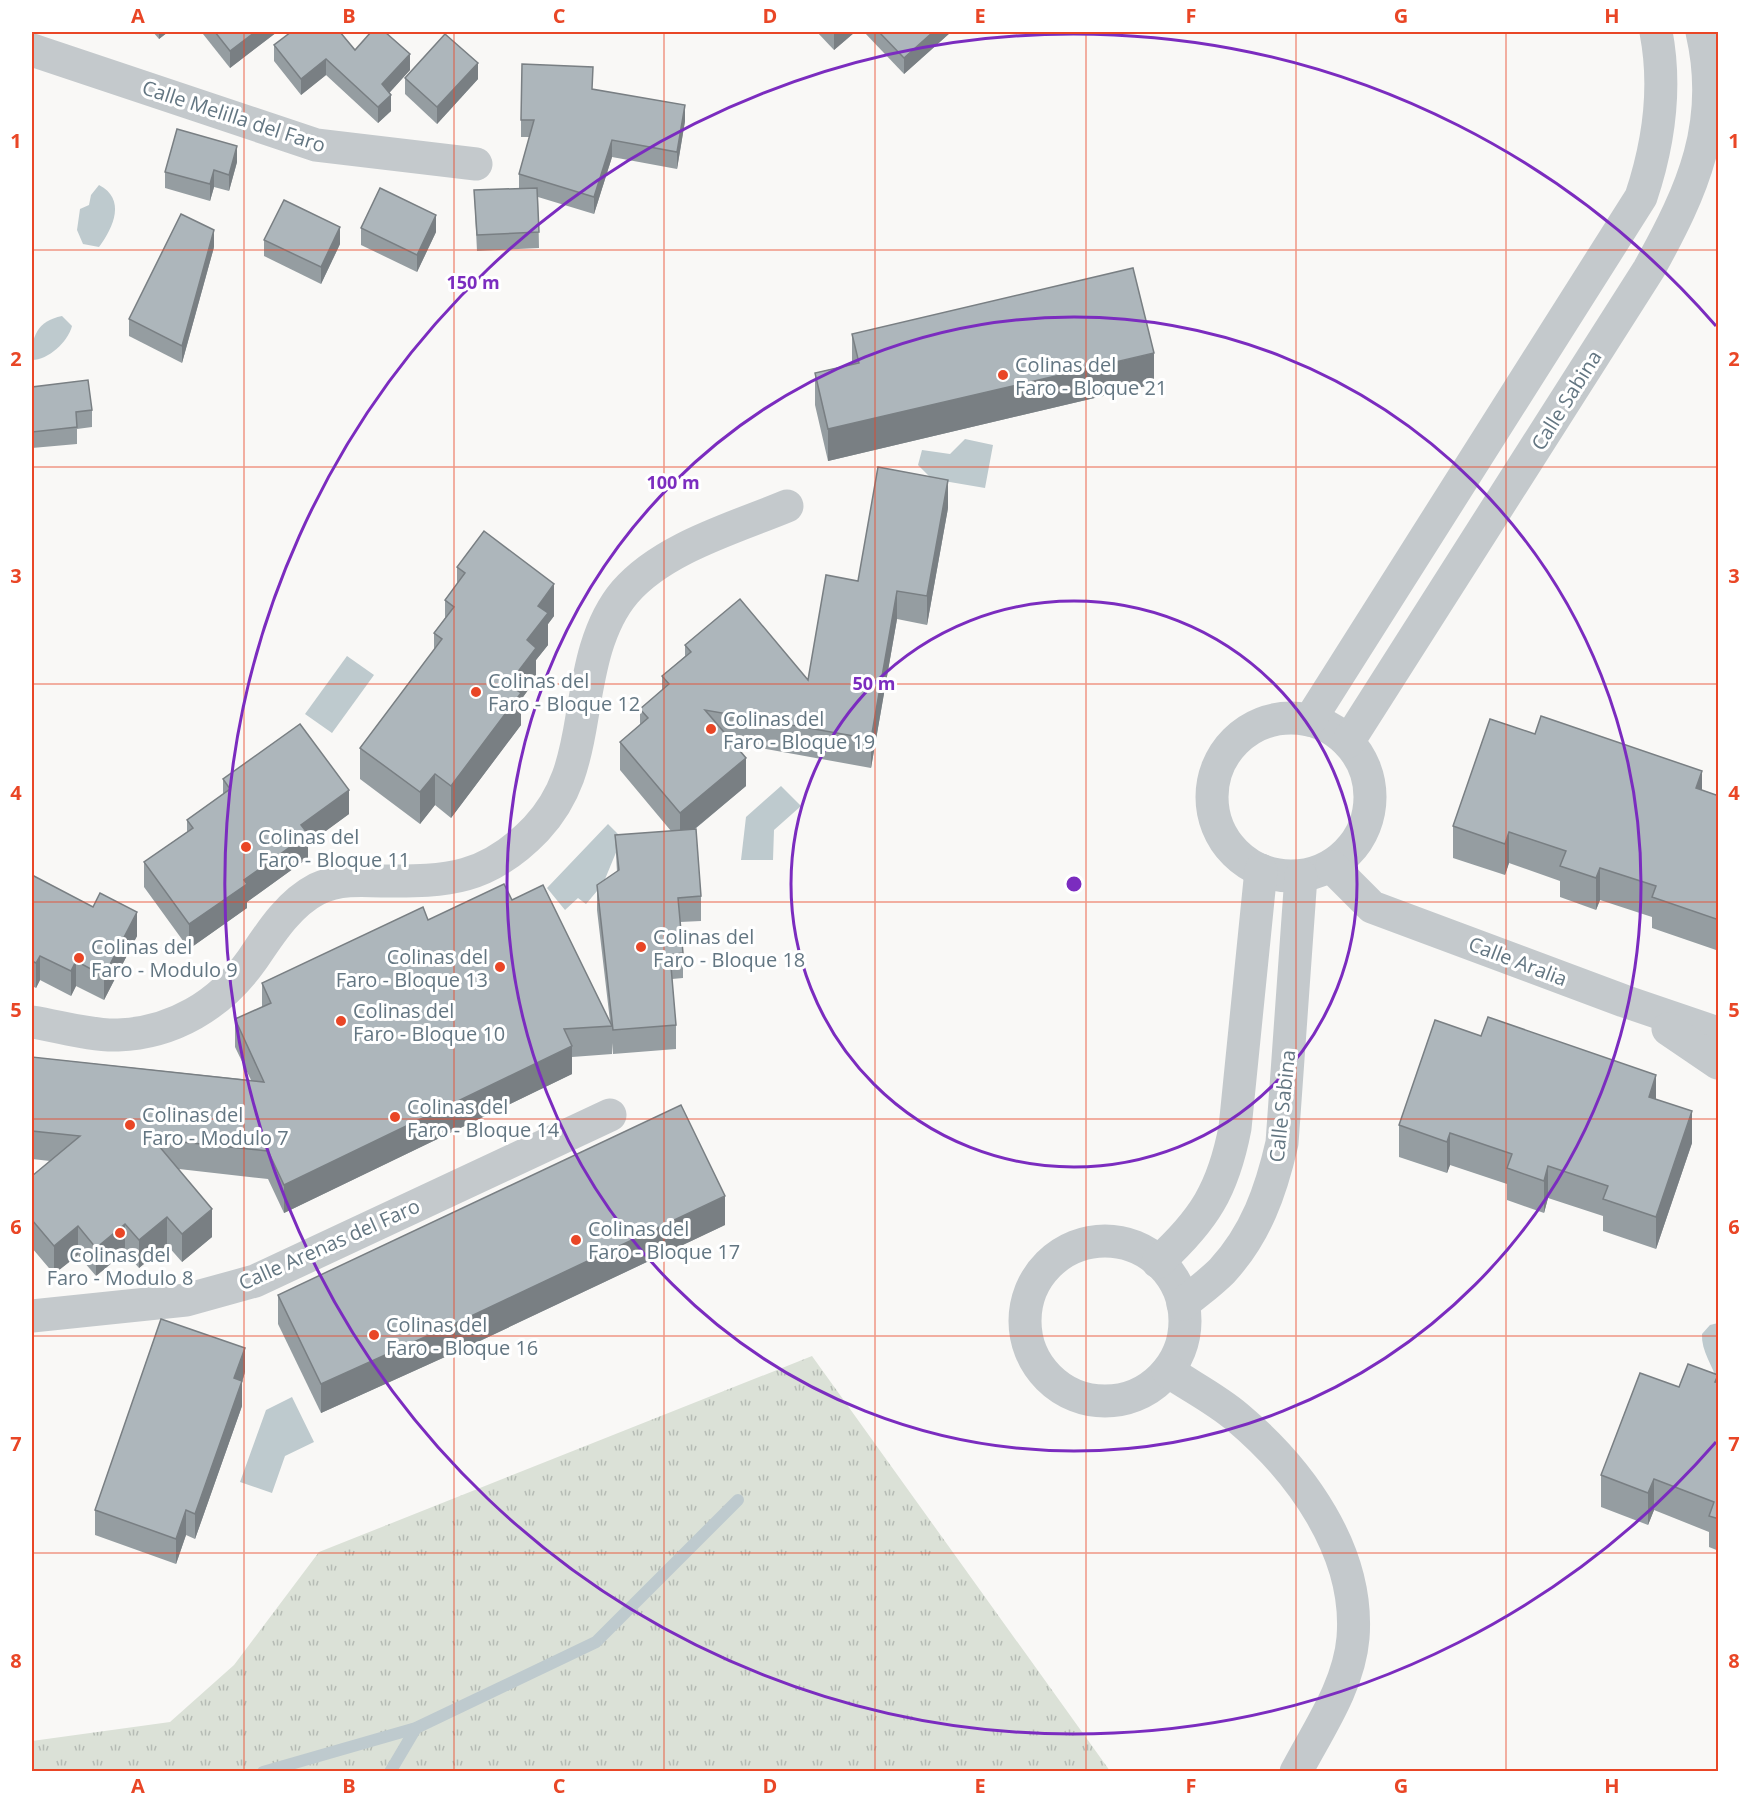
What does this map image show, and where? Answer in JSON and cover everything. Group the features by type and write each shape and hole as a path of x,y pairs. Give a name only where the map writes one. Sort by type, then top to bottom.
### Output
{"street":[{"path":"1310,720 1641,197 1654,156 1660,116 1661,58 1656,32"},
{"name":"Calle Sabina","path":"1348,742 1643,279 1680,214 1697,172 1708,115 1708,55 1702,32"},
{"name":"Calle Melilla del Faro","path":"32,50 316,145 476,164"},
{"path":"32,1022 116,1035 157,1029 184,1019 212,1003 235,984 286,914 317,889 346,880 435,882 474,873 508,854 537,828 561,796 574,764 591,665 608,621 625,592 666,558 787,506"},
{"path":"1298,717 1323,724 1348,742 1360,757 1370,780 1371,805 1365,829 1351,851 1332,867 1301,876 1281,877 1261,870 1232,851 1218,828 1211,801 1215,773 1228,749 1248,730 1273,719 1298,717"},
{"name":"Calle Aralia","path":"1332,867 1372,907 1624,1001 1719,1033"},
{"path":"1158,1262 1186,1236 1208,1207 1228,1166 1235,1128 1261,870"},
{"name":"Calle Sabina","path":"1183,1304 1221,1271 1253,1229 1272,1186 1282,1143 1301,876"},
{"path":"1624,1001 1719,1063"},
{"name":"Calle Arenas del Faro","path":"32,1316 186,1300 255,1281 610,1115"},
{"path":"1092,1241 1120,1242 1146,1252 1172,1278 1181,1294 1183,1304 1186,1322 1181,1349 1168,1371 1146,1391 1119,1400 1094,1401 1070,1394 1049,1379 1034,1358 1026,1334 1025,1309 1033,1285 1047,1264 1068,1249 1092,1241"},
{"path":"1168,1371 1236,1416 1284,1462 1321,1512 1348,1571 1353,1639 1336,1700 1296,1772"}],"green space":[{"path":"812,1356 1110,1771 32,1771 32,1741 170,1722 234,1665 319,1552"}],"shaded area":[{"path":"99,185 112,198 115,214 109,231 99,247 83,244 77,230 80,209 89,205 91,195"},
{"path":"62,316 72,326 62,344 44,357 32,360 34,337 37,331 53,318"},
{"path":"965,439 993,445 985,488 932,479 918,465 922,450 950,454"},
{"path":"347,656 374,675 332,733 305,714"},
{"path":"781,786 801,806 774,830 773,860 741,860 746,817"},
{"path":"608,824 622,838 603,884 586,904 578,898 565,910 547,888"},
{"path":"1718,1323 1718,1383 1705,1352 1702,1334 1710,1325"},
{"path":"292,1397 314,1442 285,1456 272,1493 240,1482 266,1410"}],"building":[{"path":"215,32 255,32 230,51"},
{"path":"291,32 340,32 355,50 371,32 385,32 410,54 382,84 391,95 378,107 326,59 301,79 274,45"},
{"path":"879,32 933,32 904,58"},
{"path":"445,34 478,63 437,107 405,78"},
{"path":"522,64 593,67 592,89 685,105 677,152 612,140 594,197 519,174 534,120 521,120"},
{"path":"177,129 237,146 229,175 214,170 210,184 165,172"},
{"path":"380,188 436,215 417,255 361,228"},
{"path":"537,188 539,232 477,235 474,190"},
{"path":"284,200 340,227 321,267 264,240"},
{"path":"181,214 214,230 182,346 129,319"},
{"name":"Colinas del Faro - Bloque 21","path":"1133,268 1154,353 828,429 815,373 859,363 852,334"},
{"path":"88,380 92,410 76,412 77,427 32,432 32,387"},
{"path":"878,467 948,480 927,596 897,591 871,739 705,710 746,758 680,813 620,742 648,718 640,709 669,684 662,676 691,652 685,645 740,599 808,680 826,575 858,581"},
{"name":"Colinas del Faro - Bloque 12","path":"484,531 554,584 538,606 548,613 527,640 536,648 517,673 523,678 515,689 521,693 451,786 435,774 420,792 360,748 442,639 434,633 454,607 445,600 465,573 457,567"},
{"path":"1541,716 1702,771 1696,788 1719,796 1719,920 1652,897 1656,886 1600,868 1596,878 1560,866 1566,851 1509,832 1505,844 1453,826 1490,719 1535,734"},
{"name":"Colinas del Faro - Bloque 11","path":"300,724 349,790 301,825 308,834 244,880 247,884 189,924 144,862 193,828 187,820 230,789 223,779"},
{"name":"Colinas del Faro - Bloque 18","path":"696,829 701,896 678,898 683,953 670,955 676,1025 613,1030 597,885 619,870 615,835"},
{"name":"Colinas del Faro - Modulo 9","path":"32,875 93,907 100,893 137,912 104,976 76,961 71,971 40,956 36,963 32,961"},
{"path":"504,884 512,900 543,885 612,1026 564,1029 572,1046 284,1185 268,1151 153,1139 212,1209 182,1234 167,1217 139,1240 125,1224 96,1248 78,1226 54,1246 32,1220 32,1176 80,1136 32,1131 32,1057 264,1082 235,1019 271,1003 262,983 423,907 428,920"},
{"path":"1488,1017 1656,1075 1649,1097 1692,1111 1656,1217 1603,1199 1608,1186 1548,1166 1544,1181 1507,1168 1512,1154 1450,1133 1447,1142 1399,1125 1435,1020 1481,1036"},
{"path":"681,1105 725,1196 321,1384 278,1295"},
{"path":"161,1319 245,1348 234,1378 242,1381 195,1514 186,1510 176,1539 95,1510"},
{"path":"1688,1364 1718,1375 1715,1382 1719,1383 1719,1519 1709,1516 1714,1502 1654,1479 1648,1493 1601,1475 1640,1373 1679,1387"}],"waterway":[{"path":"263,1772 416,1728 596,1642 738,1500"},
{"path":"390,1772 416,1728"}],"place":[{"name":"Colinas del Faro - Bloque 21","path":"1003,375"},
{"name":"Colinas del Faro - Bloque 12","path":"476,692"},
{"name":"Colinas del Faro - Bloque 19","path":"711,729"},
{"name":"Colinas del Faro - Bloque 11","path":"246,847"},
{"name":"Colinas del Faro - Bloque 18","path":"641,947"},
{"name":"Colinas del Faro - Modulo 9","path":"79,958"},
{"name":"Colinas del Faro - Bloque 13","path":"500,967"},
{"name":"Colinas del Faro - Bloque 10","path":"341,1021"},
{"name":"Colinas del Faro - Bloque 14","path":"395,1117"},
{"name":"Colinas del Faro - Modulo 7","path":"130,1125"},
{"name":"Colinas del Faro - Modulo 8","path":"120,1233"},
{"name":"Colinas del Faro - Bloque 17","path":"576,1240"},
{"name":"Colinas del Faro - Bloque 16","path":"374,1335"}]}
